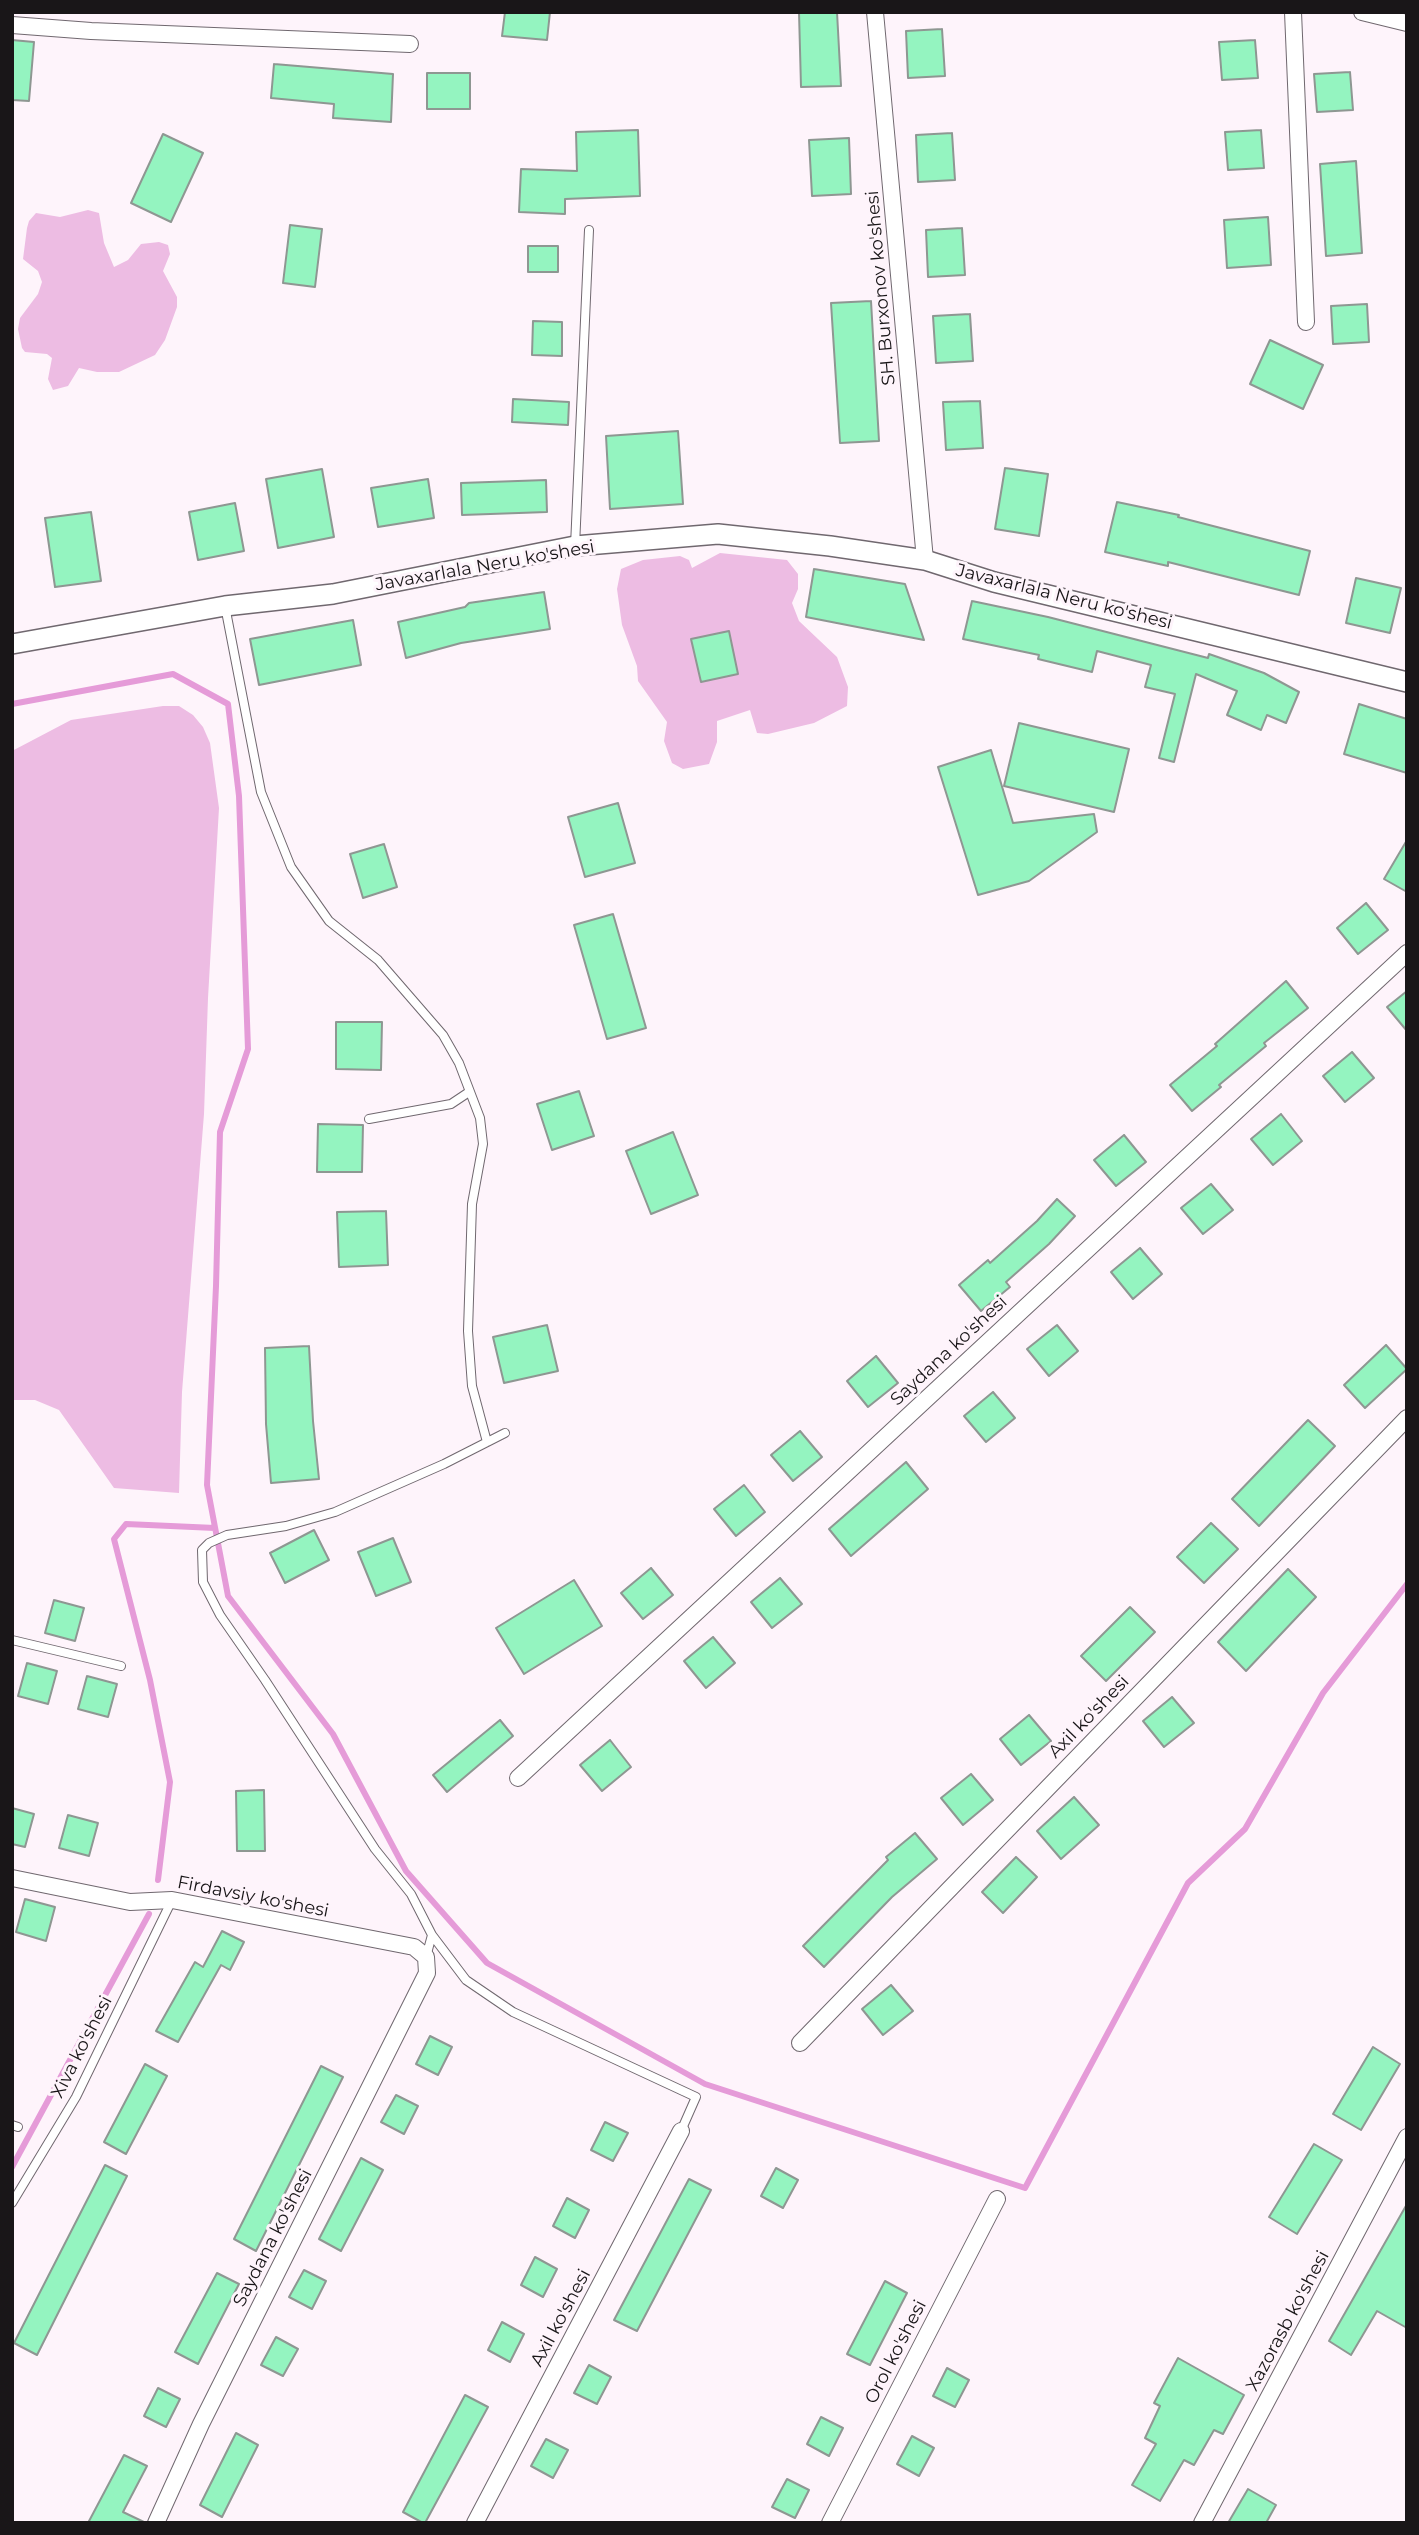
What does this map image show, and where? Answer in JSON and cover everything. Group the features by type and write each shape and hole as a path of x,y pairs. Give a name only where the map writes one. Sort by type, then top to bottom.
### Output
{"street":[{"name":"SH. Burxonov ko'shesi","path":"875,12 925,560"},
{"path":"1293,12 1306,322"},
{"path":"1362,12 1407,23"},
{"path":"12,25 91,31 410,44"},
{"name":"Javaxarlala Neru ko'shesi","path":"12,644 225,606 333,594 575,547 718,534 925,560 994,582 1407,682"},
{"name":"Saydana ko'shesi","path":"518,1778 1407,953"},
{"name":"Axil ko'shesi","path":"800,2043 1407,1418"},
{"name":"Firdavsiy ko'shesi","path":"12,1878 130,1902 172,1900 414,1947 426,1965"},
{"name":"Saydana ko'shesi","path":"156,2523 201,2424 426,1965"},
{"name":"Axil ko'shesi","path":"475,2523 681,2131"},
{"name":"Xazorasb ko'shesi","path":"1202,2523 1407,2137"},
{"name":"Orol ko'shesi","path":"830,2523 997,2199"}],"lane":[{"path":"575,547 589,230"},
{"path":"225,606 261,792 291,867 329,921 378,960 443,1035 459,1062 480,1118 483,1144 472,1204 468,1331 472,1386 487,1442"},
{"path":"369,1119 451,1104 469,1092"},
{"path":"505,1433 335,1512 286,1526 227,1535 209,1543 202,1550 203,1582 220,1615 375,1849 411,1894 432,1935 466,1980 513,2012 696,2097 681,2131"},
{"path":"12,1640 121,1666"},
{"name":"Xiva ko'shesi","path":"12,2203 76,2096 172,1900"},
{"path":"426,1965 432,1935"}],"shaded area":[{"path":"88,210 99,213 104,243 114,267 128,260 141,244 159,242 168,245 170,254 163,271 177,297 177,307 165,340 155,355 119,372 97,372 79,368 68,386 53,390 48,379 52,358 47,354 25,352 18,329 20,318 38,294 42,282 38,271 23,259 27,228 36,213 60,217"},
{"path":"720,553 787,560 798,574 798,589 792,603 799,621 837,657 848,687 847,706 814,723 768,734 757,733 750,710 717,721 717,742 709,764 683,769 672,763 664,741 667,722 638,681 637,666 622,625 617,589 621,569 643,560 680,556 689,560 692,568"},
{"path":"179,706 193,715 203,727 210,743 219,808 204,1114 182,1392 179,1493 114,1488 59,1410 35,1400 12,1400 12,751 71,720"}],"building":[{"path":"505,12 550,12 547,40 502,36"},
{"path":"799,12 837,12 841,86 801,87"},
{"path":"942,29 945,76 908,78 906,31"},
{"path":"12,40 34,42 29,101 12,100"},
{"path":"1255,40 1258,78 1222,80 1219,42"},
{"path":"274,64 393,74 391,122 333,118 334,104 271,98"},
{"path":"1350,72 1353,110 1317,112 1314,74"},
{"path":"427,73 470,73 470,109 427,109"},
{"path":"638,130 640,196 565,199 565,214 519,212 521,169 577,171 576,132"},
{"path":"1261,130 1264,168 1228,170 1225,132"},
{"path":"952,133 955,180 918,182 916,135"},
{"path":"163,134 203,153 171,222 131,203"},
{"path":"849,138 851,194 812,196 809,140"},
{"path":"1356,161 1362,253 1326,256 1320,164"},
{"path":"1268,217 1271,265 1227,268 1224,220"},
{"path":"290,225 322,229 315,287 283,283"},
{"path":"962,228 965,275 928,277 926,230"},
{"path":"528,246 558,246 558,272 528,272"},
{"path":"871,301 879,441 840,443 831,303"},
{"path":"1367,304 1369,342 1333,344 1331,306"},
{"path":"970,314 973,361 936,363 933,316"},
{"path":"533,321 562,322 562,356 532,355"},
{"path":"1270,340 1323,365 1303,409 1250,384"},
{"path":"513,399 569,402 568,425 512,422"},
{"path":"980,401 983,448 946,450 943,402"},
{"path":"678,431 683,504 610,509 606,436"},
{"path":"1005,468 1048,474 1039,536 995,529"},
{"path":"322,469 334,537 278,548 266,479"},
{"path":"428,479 434,518 378,527 371,488"},
{"path":"546,480 547,512 462,515 461,483"},
{"path":"1117,502 1179,515 1178,517 1310,551 1299,595 1168,562 1168,566 1105,552"},
{"path":"235,503 244,551 198,560 189,512"},
{"path":"91,512 101,581 55,587 45,518"},
{"path":"814,569 905,584 924,640 806,617"},
{"path":"1356,578 1401,588 1390,633 1346,623"},
{"path":"544,592 550,629 461,643 406,658 398,622 465,607 469,603"},
{"path":"972,601 1048,617 1208,658 1209,654 1264,673 1299,692 1286,723 1267,715 1261,730 1227,715 1237,691 1196,674 1174,762 1159,758 1175,694 1145,687 1151,665 1097,651 1092,672 1038,659 1039,655 963,639"},
{"path":"353,620 361,665 259,685 250,639"},
{"path":"729,631 738,674 701,682 691,639"},
{"path":"1359,704 1407,719 1407,773 1344,754"},
{"path":"1019,723 1129,749 1114,812 1004,786"},
{"path":"991,750 1013,823 1094,814 1097,832 1029,881 978,895 938,767"},
{"path":"618,803 635,863 585,877 568,817"},
{"path":"1407,840 1407,892 1384,879"},
{"path":"384,844 397,887 363,898 350,854"},
{"path":"1366,903 1388,930 1358,954 1337,928"},
{"path":"613,914 646,1028 607,1039 574,925"},
{"path":"1286,981 1308,1008 1264,1043 1266,1046 1192,1111 1170,1085 1217,1046 1215,1044"},
{"path":"1407,991 1407,1031 1387,1007"},
{"path":"336,1022 382,1022 381,1070 336,1069"},
{"path":"1352,1052 1374,1078 1345,1102 1323,1076"},
{"path":"579,1091 594,1136 552,1150 537,1104"},
{"path":"1281,1114 1302,1141 1273,1165 1251,1139"},
{"path":"318,1124 363,1125 362,1172 317,1172"},
{"path":"673,1132 698,1195 651,1214 626,1151"},
{"path":"1124,1135 1146,1162 1116,1186 1094,1160"},
{"path":"1211,1184 1233,1210 1203,1234 1181,1208"},
{"path":"1057,1199 1075,1216 1049,1244 1006,1282 1010,1287 981,1311 959,1285 988,1260 990,1263"},
{"path":"386,1211 388,1265 339,1267 337,1212"},
{"path":"1140,1248 1162,1274 1133,1299 1111,1272"},
{"path":"547,1325 558,1371 504,1383 493,1337"},
{"path":"1057,1325 1078,1351 1049,1376 1027,1349"},
{"path":"1386,1345 1407,1369 1365,1408 1344,1385"},
{"path":"309,1346 319,1479 271,1483 266,1424 265,1348"},
{"path":"876,1356 898,1383 868,1407 847,1381"},
{"path":"993,1392 1015,1418 986,1442 964,1416"},
{"path":"1308,1420 1335,1446 1259,1526 1232,1499"},
{"path":"800,1431 822,1457 793,1481 771,1455"},
{"path":"906,1462 928,1489 851,1556 829,1529"},
{"path":"744,1485 765,1512 736,1536 714,1509"},
{"path":"1211,1523 1238,1549 1204,1583 1177,1557"},
{"path":"314,1530 329,1560 285,1583 270,1553"},
{"path":"393,1538 411,1582 376,1596 358,1552"},
{"path":"651,1568 673,1595 643,1619 621,1593"},
{"path":"1288,1569 1316,1597 1246,1671 1218,1642"},
{"path":"780,1578 802,1604 772,1628 751,1602"},
{"path":"574,1580 602,1626 524,1674 496,1628"},
{"path":"54,1600 84,1608 75,1641 45,1633"},
{"path":"1130,1607 1155,1632 1106,1681 1081,1656"},
{"path":"713,1637 735,1663 706,1688 684,1661"},
{"path":"27,1663 57,1671 48,1704 18,1696"},
{"path":"87,1676 117,1684 108,1717 78,1709"},
{"path":"1172,1697 1194,1723 1164,1747 1143,1721"},
{"path":"1029,1715 1051,1741 1021,1765 1000,1739"},
{"path":"500,1720 513,1736 447,1792 433,1775"},
{"path":"610,1740 631,1767 602,1791 580,1765"},
{"path":"971,1774 993,1800 963,1825 941,1798"},
{"path":"264,1790 265,1851 237,1851 236,1791"},
{"path":"1074,1797 1099,1825 1061,1859 1037,1831"},
{"path":"12,1808 34,1814 25,1847 12,1844"},
{"path":"68,1815 98,1823 89,1856 59,1848"},
{"path":"915,1833 937,1859 892,1897 824,1967 803,1946 888,1860 886,1857"},
{"path":"1016,1857 1037,1877 1003,1913 982,1892"},
{"path":"25,1899 55,1907 46,1941 16,1932"},
{"path":"222,1931 244,1942 230,1970 221,1965 178,2042 156,2031 195,1962 203,1967"},
{"path":"891,1985 913,2011 883,2035 862,2009"},
{"path":"430,2036 452,2047 438,2075 416,2064"},
{"path":"1373,2047 1400,2064 1361,2130 1333,2114"},
{"path":"145,2064 167,2076 126,2154 104,2142"},
{"path":"321,2066 343,2077 256,2251 234,2239"},
{"path":"396,2095 418,2106 404,2134 381,2122"},
{"path":"605,2122 628,2133 613,2161 591,2150"},
{"path":"1314,2144 1342,2160 1297,2234 1269,2217"},
{"path":"361,2158 383,2170 341,2251 319,2239"},
{"path":"105,2165 127,2176 37,2355 14,2343"},
{"path":"776,2168 798,2180 783,2208 761,2196"},
{"path":"689,2179 711,2190 637,2331 614,2320"},
{"path":"567,2198 589,2210 575,2238 553,2226"},
{"path":"1407,2204 1407,2328 1377,2311 1351,2355 1329,2341"},
{"path":"535,2257 557,2269 543,2297 521,2285"},
{"path":"304,2270 326,2281 312,2309 289,2297"},
{"path":"217,2273 239,2284 198,2364 175,2352"},
{"path":"885,2281 907,2293 870,2365 847,2354"},
{"path":"502,2322 524,2334 510,2362 488,2350"},
{"path":"276,2337 298,2349 283,2376 261,2365"},
{"path":"1178,2358 1244,2395 1223,2434 1214,2430 1194,2465 1184,2460 1160,2501 1132,2485 1156,2444 1145,2438 1160,2406 1154,2403"},
{"path":"589,2365 611,2377 597,2404 574,2393"},
{"path":"947,2368 969,2380 955,2407 933,2396"},
{"path":"158,2388 180,2399 166,2427 144,2416"},
{"path":"465,2395 488,2407 423,2523 403,2512"},
{"path":"821,2417 843,2428 829,2456 807,2444"},
{"path":"236,2433 258,2445 222,2517 200,2505"},
{"path":"912,2436 934,2448 919,2476 897,2464"},
{"path":"546,2439 568,2450 553,2478 531,2466"},
{"path":"124,2455 147,2466 123,2512 146,2523 88,2523"},
{"path":"787,2479 809,2490 795,2518 772,2507"},
{"path":"1248,2489 1276,2505 1266,2523 1228,2523"}],"waterway":[{"path":"12,704 173,674 228,704 239,796 248,1049 220,1132 207,1485 228,1596 333,1734 406,1871 487,1963 705,2084 1025,2188 1188,1883 1245,1829 1323,1693 1407,1584"},
{"path":"158,1880 170,1782 150,1680 114,1539 126,1524 215,1528"},
{"path":"12,2167 149,1914"}]}
